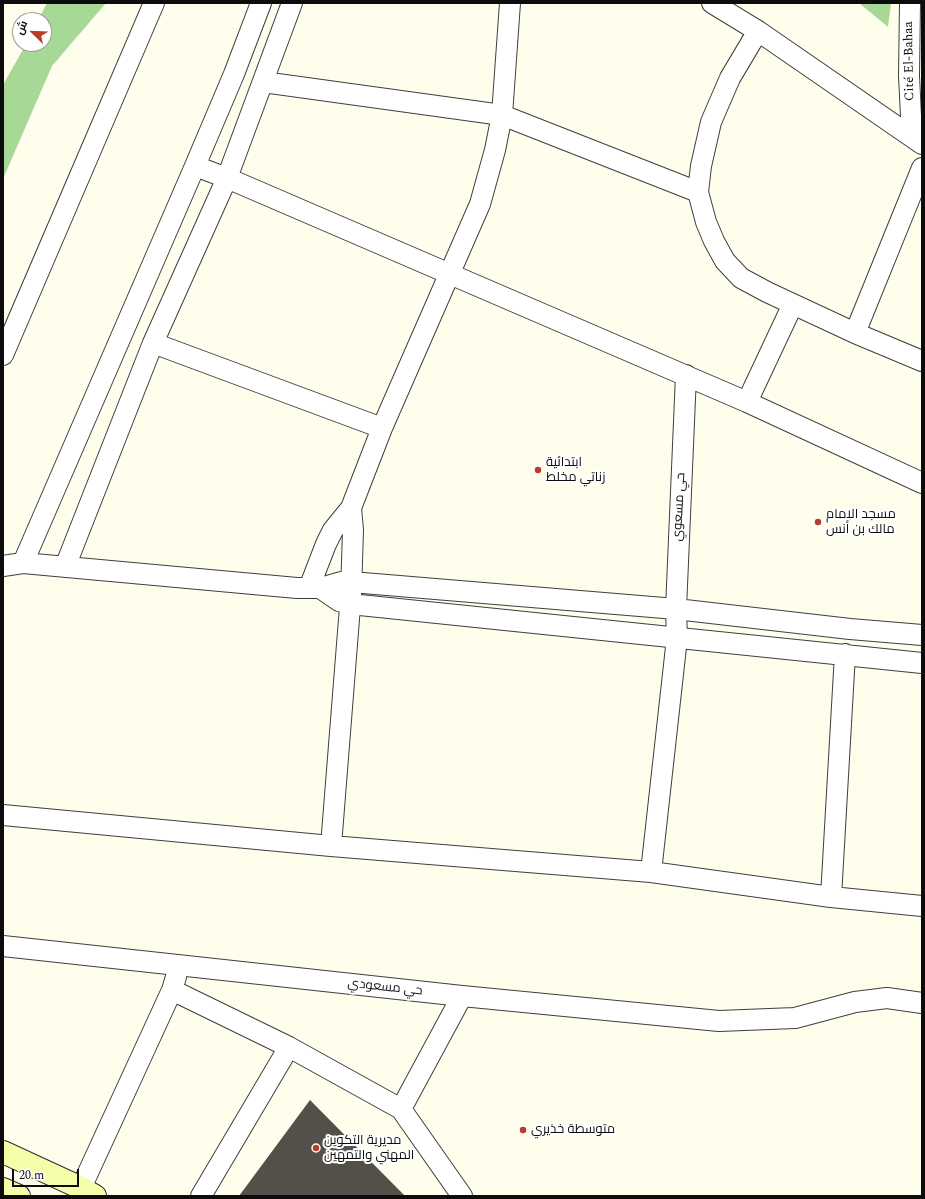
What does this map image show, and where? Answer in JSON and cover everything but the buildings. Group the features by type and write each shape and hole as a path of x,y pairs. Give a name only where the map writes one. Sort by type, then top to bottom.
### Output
{"main road":[{"path":"3,1152 88,1192"},
{"path":"3,1189 19,1196"}],"street":[{"path":"3,355 154,3"},
{"path":"23,563 195,166 234,74 261,3"},
{"path":"65,567 153,343 227,178 292,3"},
{"path":"314,588 326,544 334,530 351,508 382,428 480,204 495,150 502,115 510,3"},
{"path":"712,3 758,31 921,143"},
{"name":"Cité El-Bahaa","path":"910,3 909,76 911,116 921,143"},
{"path":"758,31 730,78 711,122 701,166 698,192 706,222 714,241 725,261 741,278 767,292 855,333 922,362"},
{"path":"263,82 502,115 698,192"},
{"path":"195,166 227,178 686,375 922,483"},
{"path":"855,333 922,168"},
{"path":"747,402 793,304"},
{"path":"153,343 382,428"},
{"name":"حي مسعوي","path":"651,872 677,638 676,609 686,375"},
{"path":"331,846 350,604 353,530 351,508"},
{"path":"3,566 23,563 314,588 341,582 351,582 676,609 850,629 922,635"},
{"path":"314,588 339,601 350,604 922,663"},
{"path":"831,897 845,654"},
{"path":"3,815 331,846 651,872 831,897 922,906"},
{"name":"حي مسعودي","path":"3,946 462,996 719,1021 795,1018 855,1002 887,998 922,1002"},
{"path":"88,1192 172,990 180,966"},
{"path":"172,990 289,1047 401,1109 462,1196"},
{"path":"401,1109 462,996"},
{"path":"201,1196 289,1047"}],"green space":[{"path":"47,3 106,3 52,66 3,179 3,85 22,52 52,52 52,12 42,12"},
{"path":"859,3 891,3 888,27"}],"place":[{"name":"ابتدائية زناتي مخلط","path":"538,470"},
{"name":"مسجد الإمام مالك بن أنس","path":"818,522"},
{"name":"متوسطة خذيري","path":"523,1130"},
{"name":"مديرية التكوين المهني والتمهين","path":"316,1148"}]}
